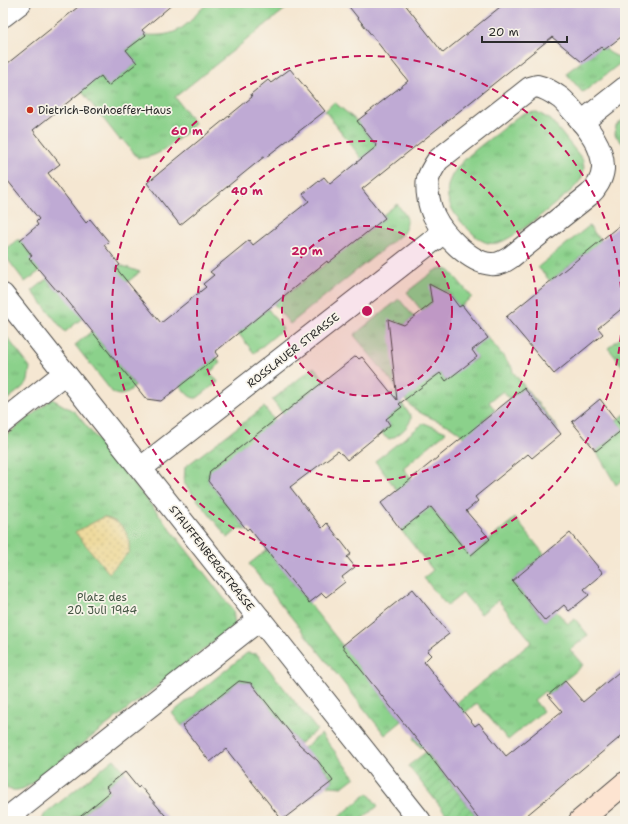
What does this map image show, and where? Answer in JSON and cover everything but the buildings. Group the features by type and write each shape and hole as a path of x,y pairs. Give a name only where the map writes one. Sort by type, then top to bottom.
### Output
{"main road":[{"path":"580,821 625,782"}],"street":[{"path":"3,16 20,3"},
{"path":"537,86 546,88 561,98 593,136 599,148 603,169 598,183 589,195 504,262 491,264 477,260 470,256 444,232 433,215 428,190 428,179 438,160 530,88 537,86"},
{"path":"582,122 625,88"},
{"name":"ROSSLAUER STRASSE","path":"141,468 444,232"},
{"name":"STAUFFENBERGSTRASSE","path":"3,295 420,821"},
{"path":"3,422 65,373"},
{"path":"5,819 260,619"}],"green space":[{"path":"209,3 293,3 175,97 195,124 169,147 154,155 138,158 122,139 120,140 79,88 98,73 108,85 137,63 126,50 146,35 160,35 177,31 187,24 202,8"},
{"path":"601,47 619,57 623,61 582,92 566,73"},
{"path":"334,102 357,121 392,165 376,177 325,111"},
{"path":"537,112 551,120 583,160 584,169 582,177 571,191 513,235 497,243 488,243 472,233 455,214 449,202 447,191 450,181 455,171 473,152 517,117 524,113"},
{"path":"625,118 625,146 615,135 616,126"},
{"path":"397,204 407,221 403,233 290,324 274,304 385,218 383,215"},
{"path":"589,226 601,241 550,281 538,267"},
{"path":"17,240 20,240 32,256 30,258 40,271 25,282 3,253 3,251"},
{"path":"120,265 140,272 65,332 32,291 47,279 57,291 108,275"},
{"path":"443,268 450,271 472,297 459,307 447,291 431,296 432,303 422,311 407,292 434,271"},
{"path":"399,299 414,317 404,325 398,323 390,329 427,383 440,373 446,381 465,360 468,364 477,358 472,350 485,340 476,323 512,367 513,372 558,430 524,388 509,399 503,391 489,402 495,410 482,421 503,447 484,463 458,431 412,407 354,335"},
{"path":"268,309 283,329 254,353 238,333"},
{"path":"92,331 135,386 125,394 119,395 113,393 75,345"},
{"path":"3,332 30,367 28,381 22,388 3,403"},
{"path":"625,334 625,369 608,348"},
{"path":"216,357 221,363 210,372 218,382 197,398 189,396 180,386"},
{"path":"314,367 328,383 314,389 301,399 314,452 272,400"},
{"path":"392,391 411,416 411,419 400,433 390,439 385,437 381,432 390,425 386,419 402,407 390,393"},
{"name":"Platz des 20. Juli 1944","path":"52,399 75,412 157,512 233,610 235,625 30,785 20,790 10,790 3,787 3,438"},
{"path":"264,407 275,421 208,481 247,530 238,529 228,538 184,483 185,467"},
{"path":"625,414 625,477 616,485 596,451 623,429 616,421"},
{"path":"424,423 446,432 403,468 411,478 409,480 470,556 515,518 544,554 512,581 545,621 556,611 568,624 575,619 588,635 570,650 583,665 548,695 545,691 534,700 543,711 508,740 477,703 421,748 413,738 532,642 498,600 481,614 463,593 447,606 424,578 433,570 401,530 417,517 375,461"},
{"path":"267,550 402,721 385,735 249,564"},
{"path":"247,653 257,654 317,730 299,744 251,683 239,681 182,726 172,713"},
{"path":"321,734 355,777 342,787 328,786 333,780 315,757 311,759 303,749"},
{"path":"426,752 480,821 452,821 408,766"},
{"path":"114,759 125,772 106,787 110,792 80,816 73,817 68,821 42,821 44,815"},
{"path":"368,793 378,806 359,821 334,821"}],"sand":[{"path":"104,517 121,525 127,533 129,545 129,552 109,573 75,532"}],"place":[{"name":"Dietrich-Bonhoeffer-Haus","path":"30,110"}]}
